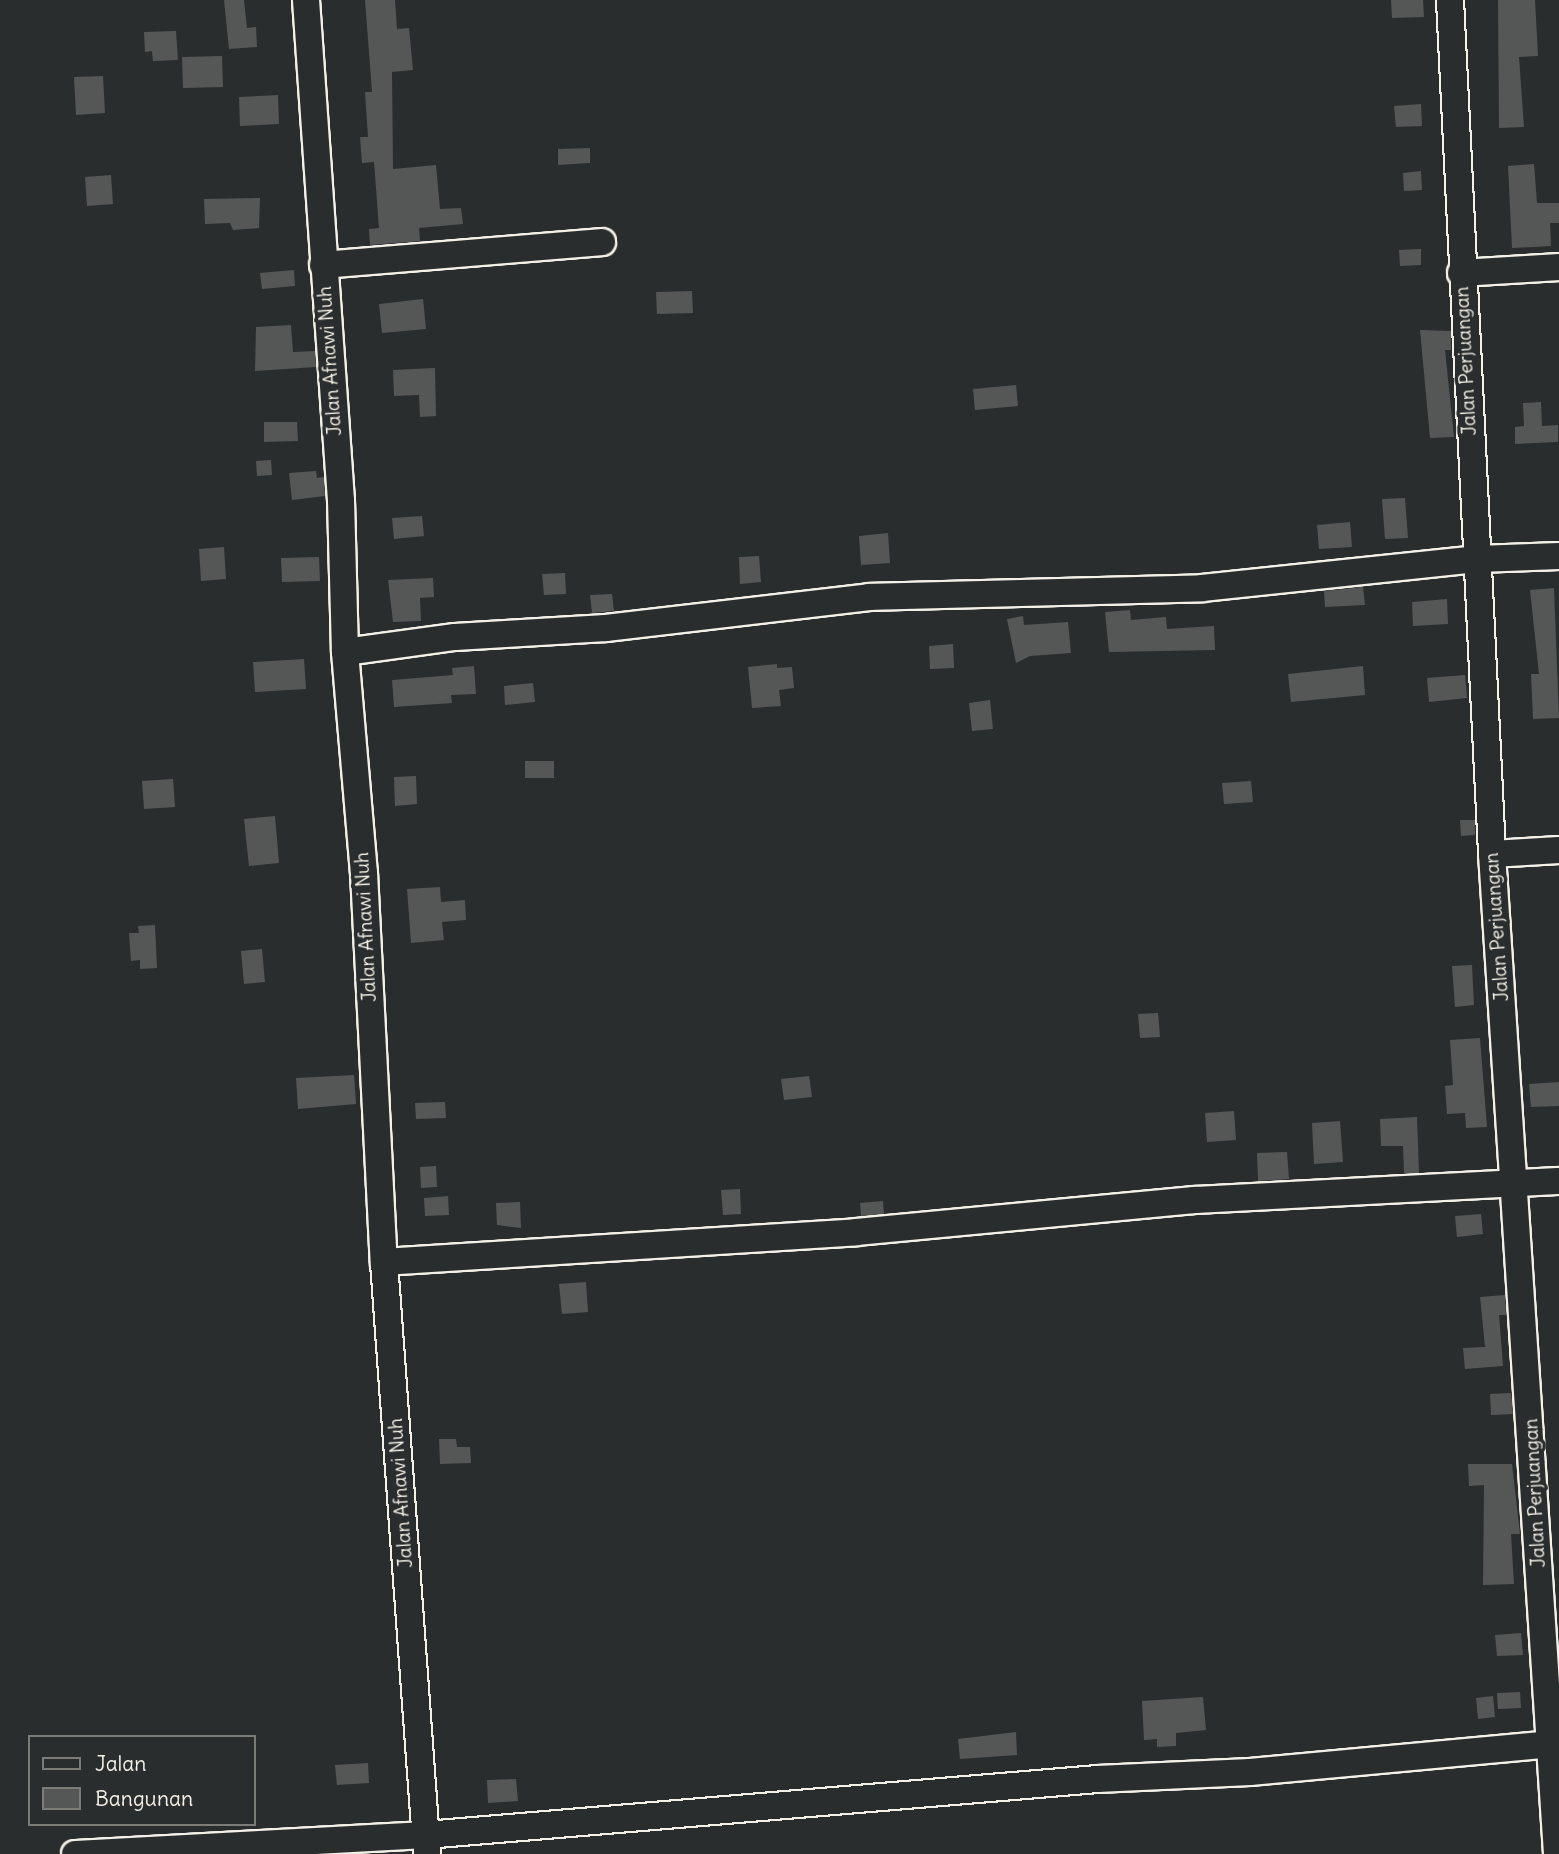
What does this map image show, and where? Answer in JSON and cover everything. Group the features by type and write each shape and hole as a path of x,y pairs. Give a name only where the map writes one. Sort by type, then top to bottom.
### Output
{"street":[{"name":"Jalan Afnawi Nuh","path":"306,0 341,500 345,652 364,873 384,1262 426,1844"},
{"name":"Jalan Perjuangan","path":"1450,0 1461,273 1492,855 1557,1854"},
{"path":"323,265 601,242"},
{"path":"1461,273 1559,267"},
{"path":"345,652 480,635 606,628 869,597 1202,588 1478,559 1559,556"},
{"path":"1492,855 1559,850"},
{"path":"384,1262 856,1232 1194,1200 1559,1181"},
{"path":"75,1854 426,1844 1097,1779 1250,1772 1550,1744"}],"building":[{"path":"224,0 244,0 247,28 256,27 257,47 229,49"},
{"path":"365,0 395,0 397,29 409,28 413,70 392,72 393,169 436,165 440,209 461,208 463,224 419,228 420,241 370,245 369,229 379,228 374,162 362,163 360,137 368,137 365,92 372,92"},
{"path":"1391,0 1423,0 1424,17 1392,18"},
{"path":"1498,0 1535,0 1538,56 1519,57 1524,127 1499,128"},
{"path":"176,31 178,60 153,61 152,51 145,52 144,32"},
{"path":"222,56 223,87 183,88 182,57"},
{"path":"103,76 105,113 76,115 74,77"},
{"path":"278,95 279,124 240,126 239,97"},
{"path":"1421,104 1422,126 1396,127 1394,106"},
{"path":"590,148 590,163 558,165 558,149"},
{"path":"1534,164 1537,203 1559,203 1559,223 1550,223 1551,246 1512,248 1508,166"},
{"path":"1421,171 1422,190 1404,191 1403,173"},
{"path":"111,175 113,204 87,206 85,177"},
{"path":"260,198 259,228 233,230 230,223 205,224 204,199"},
{"path":"1421,249 1421,265 1400,266 1399,250"},
{"path":"294,270 295,286 262,289 260,273"},
{"path":"692,291 693,313 657,314 656,292"},
{"path":"423,299 426,329 382,333 379,304"},
{"path":"291,325 293,352 315,351 316,367 255,371 256,327"},
{"path":"1420,330 1451,331 1451,350 1445,350 1454,437 1430,438"},
{"path":"435,368 436,416 420,417 419,395 394,396 393,370"},
{"path":"1016,385 1018,406 975,410 973,389"},
{"path":"1541,402 1542,426 1558,425 1558,442 1515,444 1515,427 1524,426 1523,403"},
{"path":"264,422 297,422 298,441 264,442"},
{"path":"271,460 272,475 257,476 256,461"},
{"path":"316,471 317,478 324,477 325,496 292,500 289,473"},
{"path":"1405,498 1408,538 1385,539 1382,499"},
{"path":"422,516 424,536 394,539 392,518"},
{"path":"1350,522 1352,547 1319,549 1317,525"},
{"path":"888,533 890,563 861,565 859,536"},
{"path":"224,547 226,579 201,581 199,549"},
{"path":"759,556 761,582 740,584 739,557"},
{"path":"319,557 320,581 282,582 281,558"},
{"path":"565,573 566,594 544,595 542,574"},
{"path":"433,578 434,597 420,598 421,621 393,622 388,580"},
{"path":"1363,587 1365,605 1325,607 1324,591"},
{"path":"1554,588 1559,718 1533,719 1531,674 1539,674 1530,590"},
{"path":"612,594 614,611 592,613 590,595"},
{"path":"1447,599 1448,624 1413,626 1412,602"},
{"path":"1130,610 1131,620 1166,617 1167,629 1214,626 1215,650 1109,652 1105,612"},
{"path":"1023,616 1024,625 1068,622 1071,653 1030,656 1016,663 1007,619"},
{"path":"953,644 954,668 930,669 929,646"},
{"path":"304,659 306,689 255,692 253,662"},
{"path":"777,664 777,668 792,667 794,688 779,690 781,706 752,708 748,667"},
{"path":"474,666 476,694 451,695 452,703 394,707 392,680 453,675 452,668"},
{"path":"1363,666 1365,695 1291,702 1288,674"},
{"path":"1465,675 1467,698 1429,702 1427,678"},
{"path":"533,683 535,702 505,705 504,686"},
{"path":"990,700 993,729 972,731 969,703"},
{"path":"525,761 554,761 554,778 525,778"},
{"path":"416,776 417,804 395,806 394,777"},
{"path":"173,779 175,807 144,809 142,781"},
{"path":"1251,781 1253,802 1224,804 1222,783"},
{"path":"275,816 279,863 249,866 244,819"},
{"path":"1460,820 1475,820 1475,835 1461,836"},
{"path":"440,887 441,902 465,900 466,920 442,922 444,940 411,943 407,889"},
{"path":"155,925 157,968 140,969 140,960 131,961 129,933 139,933 138,926"},
{"path":"262,949 265,982 244,984 241,951"},
{"path":"1472,965 1474,1005 1455,1007 1452,966"},
{"path":"1158,1013 1160,1037 1140,1038 1138,1014"},
{"path":"1480,1038 1487,1127 1466,1128 1465,1113 1447,1114 1445,1086 1453,1085 1450,1040"},
{"path":"354,1075 356,1104 298,1109 296,1078"},
{"path":"809,1076 812,1097 784,1100 781,1079"},
{"path":"1559,1082 1559,1106 1531,1107 1529,1084"},
{"path":"445,1102 446,1118 416,1119 415,1103"},
{"path":"1234,1111 1236,1140 1207,1142 1205,1113"},
{"path":"1417,1117 1419,1173 1404,1173 1403,1146 1381,1146 1380,1119"},
{"path":"1340,1121 1343,1162 1314,1164 1312,1123"},
{"path":"1287,1152 1289,1179 1258,1181 1257,1153"},
{"path":"436,1166 437,1187 421,1188 420,1167"},
{"path":"740,1189 741,1214 723,1215 721,1190"},
{"path":"448,1196 449,1215 425,1216 424,1198"},
{"path":"883,1201 884,1214 861,1216 860,1203"},
{"path":"520,1202 521,1228 497,1225 496,1203"},
{"path":"1481,1214 1483,1234 1457,1237 1455,1216"},
{"path":"586,1282 588,1312 562,1314 559,1284"},
{"path":"1505,1295 1506,1315 1499,1315 1503,1366 1465,1369 1463,1348 1485,1347 1480,1297"},
{"path":"1511,1393 1513,1414 1491,1415 1490,1394"},
{"path":"439,1439 456,1439 457,1447 470,1447 471,1463 440,1464"},
{"path":"1468,1464 1512,1464 1520,1534 1511,1534 1514,1584 1483,1585 1484,1485 1469,1486"},
{"path":"1521,1633 1523,1655 1497,1656 1495,1635"},
{"path":"1520,1692 1521,1708 1498,1709 1497,1693"},
{"path":"1493,1696 1495,1717 1478,1719 1476,1698"},
{"path":"1203,1697 1206,1730 1176,1733 1176,1746 1157,1747 1157,1739 1144,1740 1142,1701"},
{"path":"1016,1732 1017,1755 960,1759 958,1739"},
{"path":"368,1763 369,1783 337,1785 335,1765"},
{"path":"516,1779 518,1801 488,1803 487,1780"}]}
